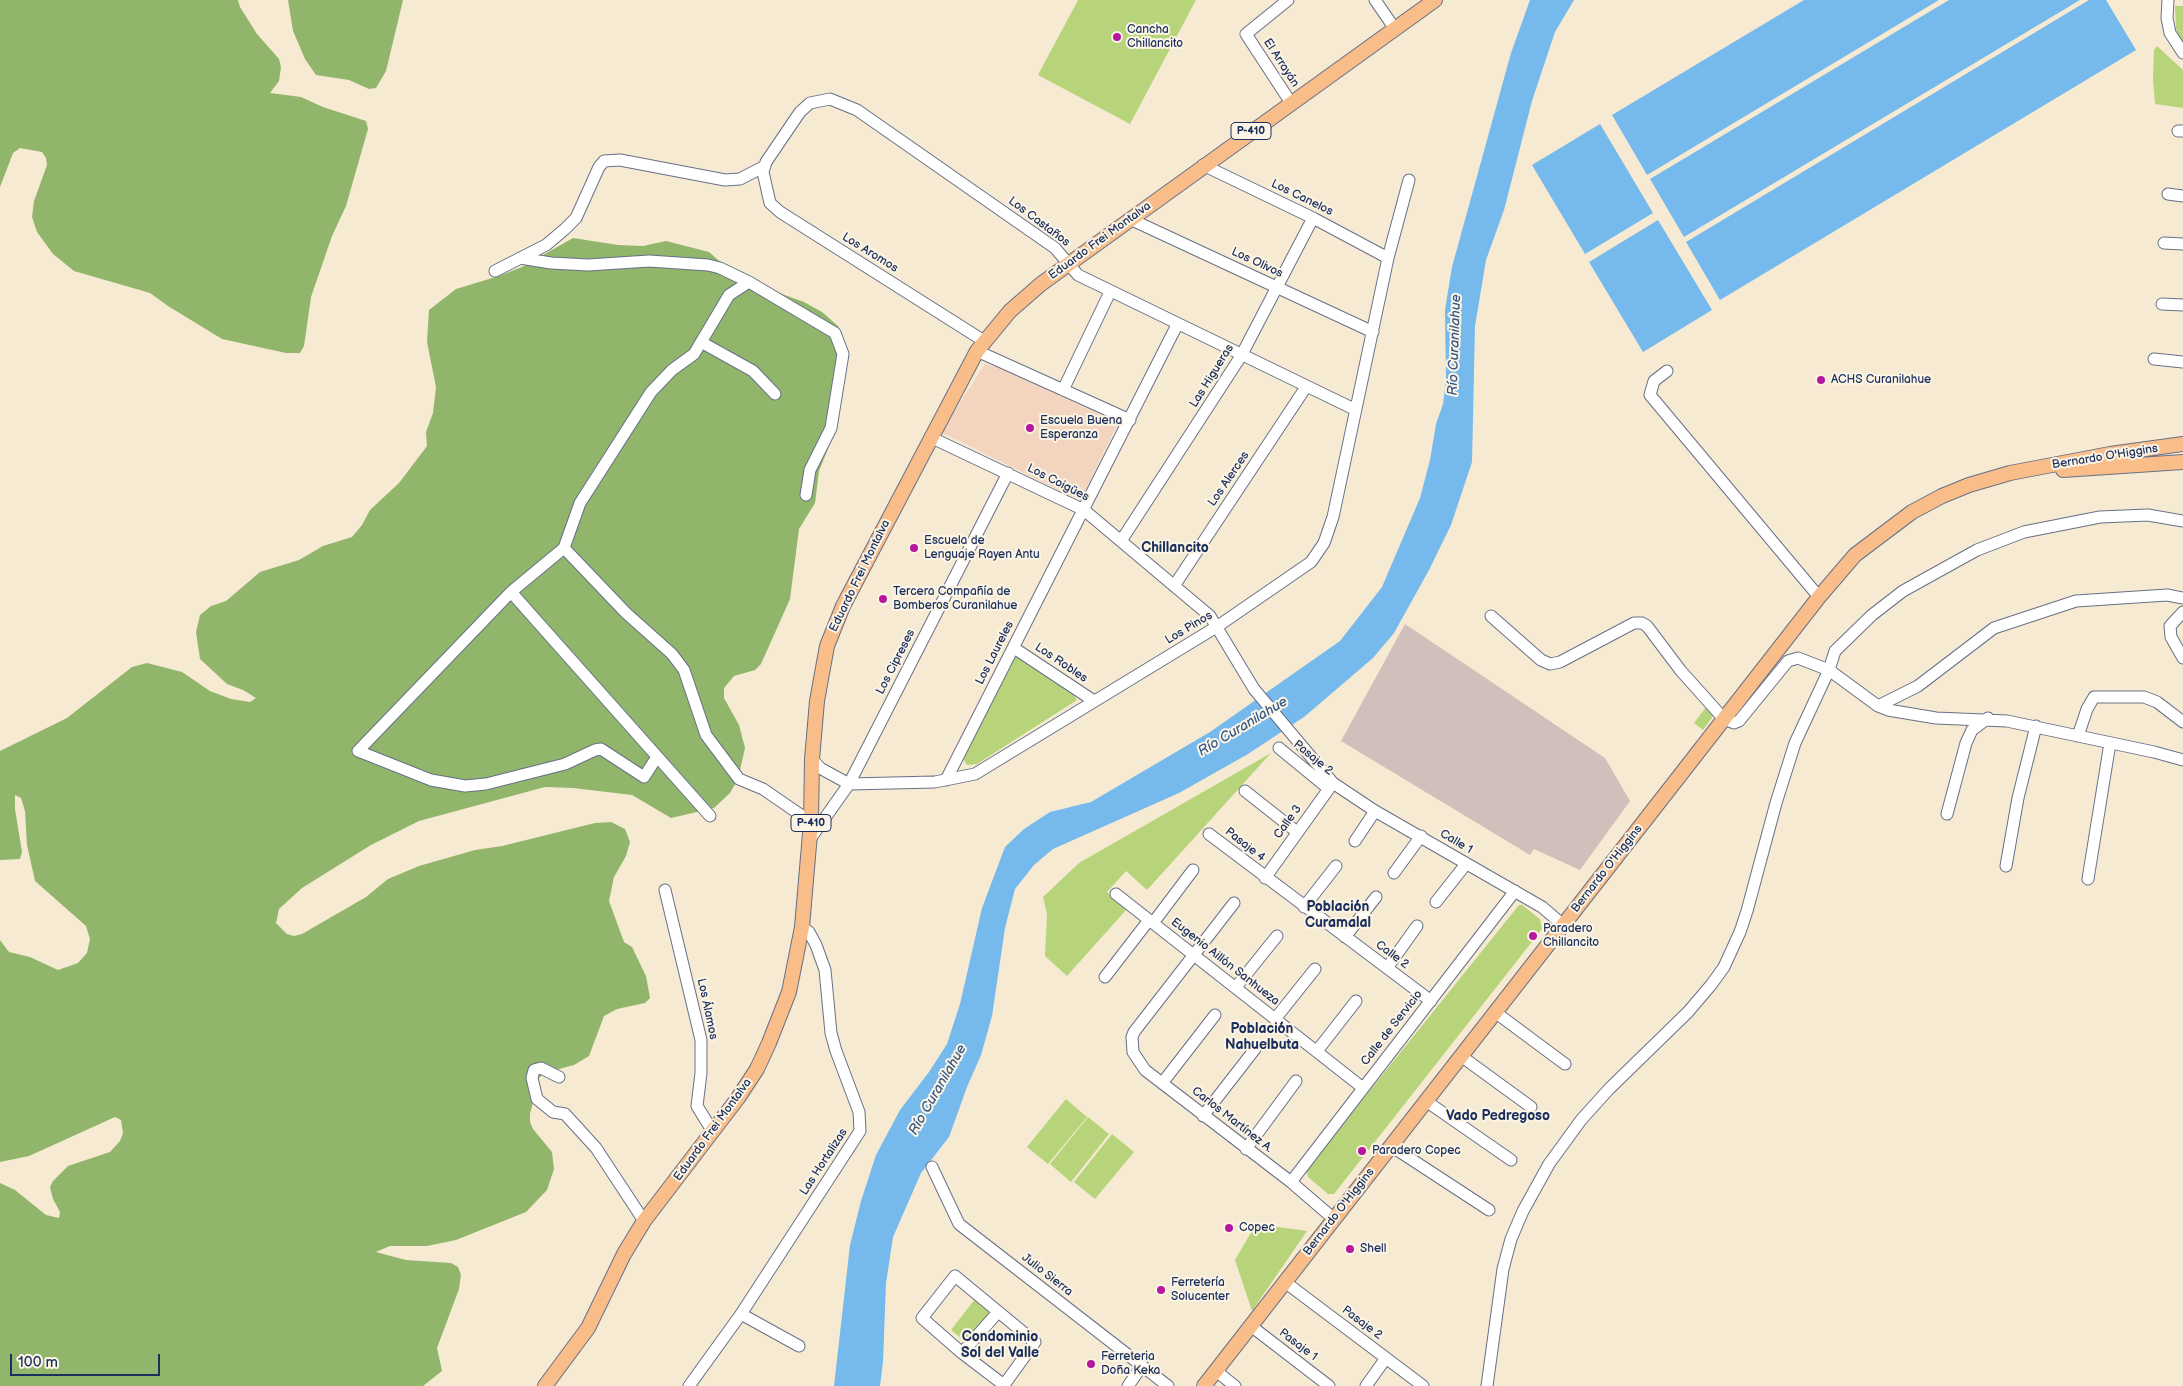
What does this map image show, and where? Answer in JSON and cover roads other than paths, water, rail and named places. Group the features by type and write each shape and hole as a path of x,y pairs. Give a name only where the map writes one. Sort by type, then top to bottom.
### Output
{"main road":[{"name":"Eduardo Frei Montalva","path":"544,1386 588,1328 624,1254 644,1221 748,1084 769,1044 788,992 802,928 810,839 812,759 819,684 832,632 930,437 980,346 1025,297 1068,263 1435,0"},
{"name":"Bernardo O'Higgins","path":"1204,1386 1819,597 1866,545 1912,512 1957,489 1998,476 2027,470 2110,454 2183,444"},
{"name":"Bernardo O'Higgins","path":"2027,470 2058,471 2183,462"}],"street":[{"name":"El Arrayán","path":"1288,0 1246,34 1291,103"},
{"path":"1375,0 1395,29"},
{"path":"2168,0 2168,25 2173,40 2183,52"},
{"name":"Los Castaños","path":"764,169 800,112 810,103 830,99 842,102 857,110 1055,248 1078,275 1177,325 1354,409"},
{"path":"495,271 546,245 576,218 599,167 604,161 620,160 725,180 746,176 764,169"},
{"name":"Los Canelos","path":"1203,165 1313,218 1388,258"},
{"name":"Los Aromos","path":"764,169 770,203 780,212 980,346 1063,390 1130,420"},
{"name":"Los Pinos","path":"849,784 946,780 975,774 1218,626 1311,562 1324,543 1333,517 1354,409 1388,258 1408,180"},
{"path":"2168,194 2183,196"},
{"name":"Las Higueras","path":"1121,541 1241,356 1313,218"},
{"name":"Los Olivos","path":"1130,219 1372,332"},
{"path":"2164,243 2183,244"},
{"path":"520,258 551,264 588,265 649,261 708,265 720,268 749,282 835,333 841,344 843,354 831,428 810,470 806,495"},
{"path":"657,757 644,777 601,749 565,764 486,784 465,786 431,780 358,751 511,592 564,548 580,503 651,392 672,370 694,354 729,295 749,282"},
{"path":"1063,390 1110,292"},
{"path":"2162,304 2183,306"},
{"name":"Los Laureles","path":"946,780 1177,325"},
{"path":"701,342 753,371 774,394"},
{"path":"2154,359 2183,362"},
{"path":"1667,371 1654,381 1650,394 1819,597"},
{"name":"Los Alerces","path":"1174,586 1306,387"},
{"name":"Los Coigües","path":"930,437 1084,510 1210,616 1218,626 1254,689 1331,786"},
{"name":"Los Cipreses","path":"849,784 1008,473"},
{"path":"1487,1386 1503,1269 1511,1239 1523,1211 1550,1164 1581,1120 1609,1089 1698,1001 1724,967 1740,932 1747,911 1776,803 1795,743 1829,670 1835,651 1872,615 1902,591 1977,550 2024,532 2100,517 2148,515 2183,521"},
{"path":"564,548 626,613 672,654 684,670 706,735 739,779 763,788 811,822"},
{"path":"511,592 710,816"},
{"path":"1878,706 1918,686 1994,628 2076,602 2167,595 2183,598"},
{"path":"2183,612 2170,626 2171,637 2183,658"},
{"path":"1491,616 1542,660 1550,664 1560,662 1634,623 1642,623 1647,626 1681,671 1724,719 1734,723 1739,721 1790,660 1800,659 1829,670 1878,706 1911,715 1988,718 2036,726 2183,760"},
{"name":"Los Robles","path":"1014,648 1094,701"},
{"path":"2078,736 2087,709 2094,697 2144,697 2157,702 2183,722"},
{"path":"1947,814 1966,743 1972,730 1988,718"},
{"path":"2006,866 2018,798 2036,726"},
{"path":"2088,879 2110,744"},
{"name":"Pasaje 2","path":"1279,748 1331,786"},
{"path":"810,839 849,784 820,768 812,759"},
{"name":"Calle 1","path":"1331,786 1542,907 1563,925"},
{"name":"Calle 3","path":"1264,878 1331,786"},
{"path":"1245,791 1297,832"},
{"path":"1355,841 1375,811"},
{"name":"Pasaje 4","path":"1209,834 1264,878"},
{"path":"1394,873 1421,836"},
{"path":"1436,902 1466,864"},
{"path":"1304,907 1336,866"},
{"path":"1106,977 1193,870"},
{"name":"Calle 2","path":"1264,878 1430,1001"},
{"name":"Los Álamos","path":"665,890 701,1040 701,1073 697,1106 713,1132"},
{"name":"Calle de Servicio","path":"1290,1182 1515,892"},
{"name":"Eugenio Aillón Sanhueza","path":"1116,894 1363,1088"},
{"path":"1345,937 1376,897"},
{"path":"1193,954 1234,903"},
{"path":"1387,968 1417,926"},
{"name":"Las Hortalizas","path":"689,1386 741,1314 860,1131 860,1112 836,1051 831,1033 825,970 809,932 802,928"},
{"path":"1236,987 1277,936"},
{"name":"Carlos Martínez A.","path":"1193,954 1134,1032 1132,1047 1138,1063 1203,1116 1290,1182 1334,1219"},
{"path":"1276,1019 1315,969"},
{"path":"1317,1051 1356,1001"},
{"path":"1495,1012 1565,1064"},
{"path":"1163,1082 1215,1015"},
{"path":"1203,1116 1255,1049"},
{"path":"1461,1056 1531,1106"},
{"path":"559,1076 541,1068 534,1070 532,1078 537,1099 553,1112 565,1114 596,1148 644,1221"},
{"path":"1246,1149 1296,1081"},
{"path":"1426,1101 1511,1160"},
{"path":"1391,1146 1489,1210"},
{"name":"Julio Sierra","path":"932,1167 959,1224 1168,1386"},
{"path":"955,1276 1034,1342 1004,1386 962,1353 922,1318 955,1276"},
{"name":"Pasaje 2","path":"1285,1282 1423,1386"},
{"path":"962,1353 998,1312"},
{"path":"741,1314 799,1346"},
{"name":"Pasaje 1","path":"1251,1326 1329,1386"},
{"path":"1366,1386 1386,1358"},
{"path":"1128,1386 1142,1366"},
{"path":"1216,1371 1236,1386"}],"water":[{"name":"Río Curanilahue","path":"1530,0 1574,0 1555,32 1532,101 1504,210 1486,260 1475,326 1472,462 1451,525 1429,570 1394,633 1373,658 1304,717 1248,754 1179,793 1053,849 1034,865 1015,889 1005,928 992,1016 981,1055 949,1137 921,1173 893,1237 886,1283 883,1362 880,1386 834,1386 850,1245 861,1201 876,1155 900,1110 929,1072 947,1044 960,1004 982,908 1005,847 1024,829 1050,812 1091,802 1210,732 1340,641 1382,587 1420,498 1430,460 1436,424 1443,404 1446,380 1445,310 1452,267 1511,53"},
{"path":"1804,0 1939,0 1647,175 1612,115"},
{"path":"1949,0 2080,0 1684,237 1650,179"},
{"path":"2089,0 2106,0 2136,50 1720,300 1686,242"},
{"path":"1600,124 1653,213 1585,254 1532,165"},
{"path":"1658,220 1712,310 1643,352 1589,262"}],"place":[{"name":"Cancha Chillancito","path":"1117,37"},
{"name":"ACHS Curanilahue","path":"1821,380"},
{"name":"Escuela Buena Esperanza","path":"1030,428"},
{"name":"Escuela de Lenguaje Rayen Antu","path":"914,548"},
{"name":"Tercera Compañía de Bomberos Curanilahue","path":"883,599"},
{"name":"Paradero Chillancito","path":"1533,936"},
{"name":"Paradero Copec","path":"1362,1151"},
{"name":"Copec","path":"1229,1228"},
{"name":"Shell","path":"1350,1249"},
{"name":"Ferretería Solucenter","path":"1161,1290"},
{"name":"Ferreteria Doña Keka","path":"1091,1364"}],"district":[{"name":"Chillancito","path":"1175,548"},
{"name":"Población Curamalal","path":"1338,916"},
{"name":"Población Nahuelbuta","path":"1262,1038"},
{"name":"Vado Pedregoso","path":"1498,1116"},
{"name":"Condominio Sol del Valle","path":"1000,1345"}]}
